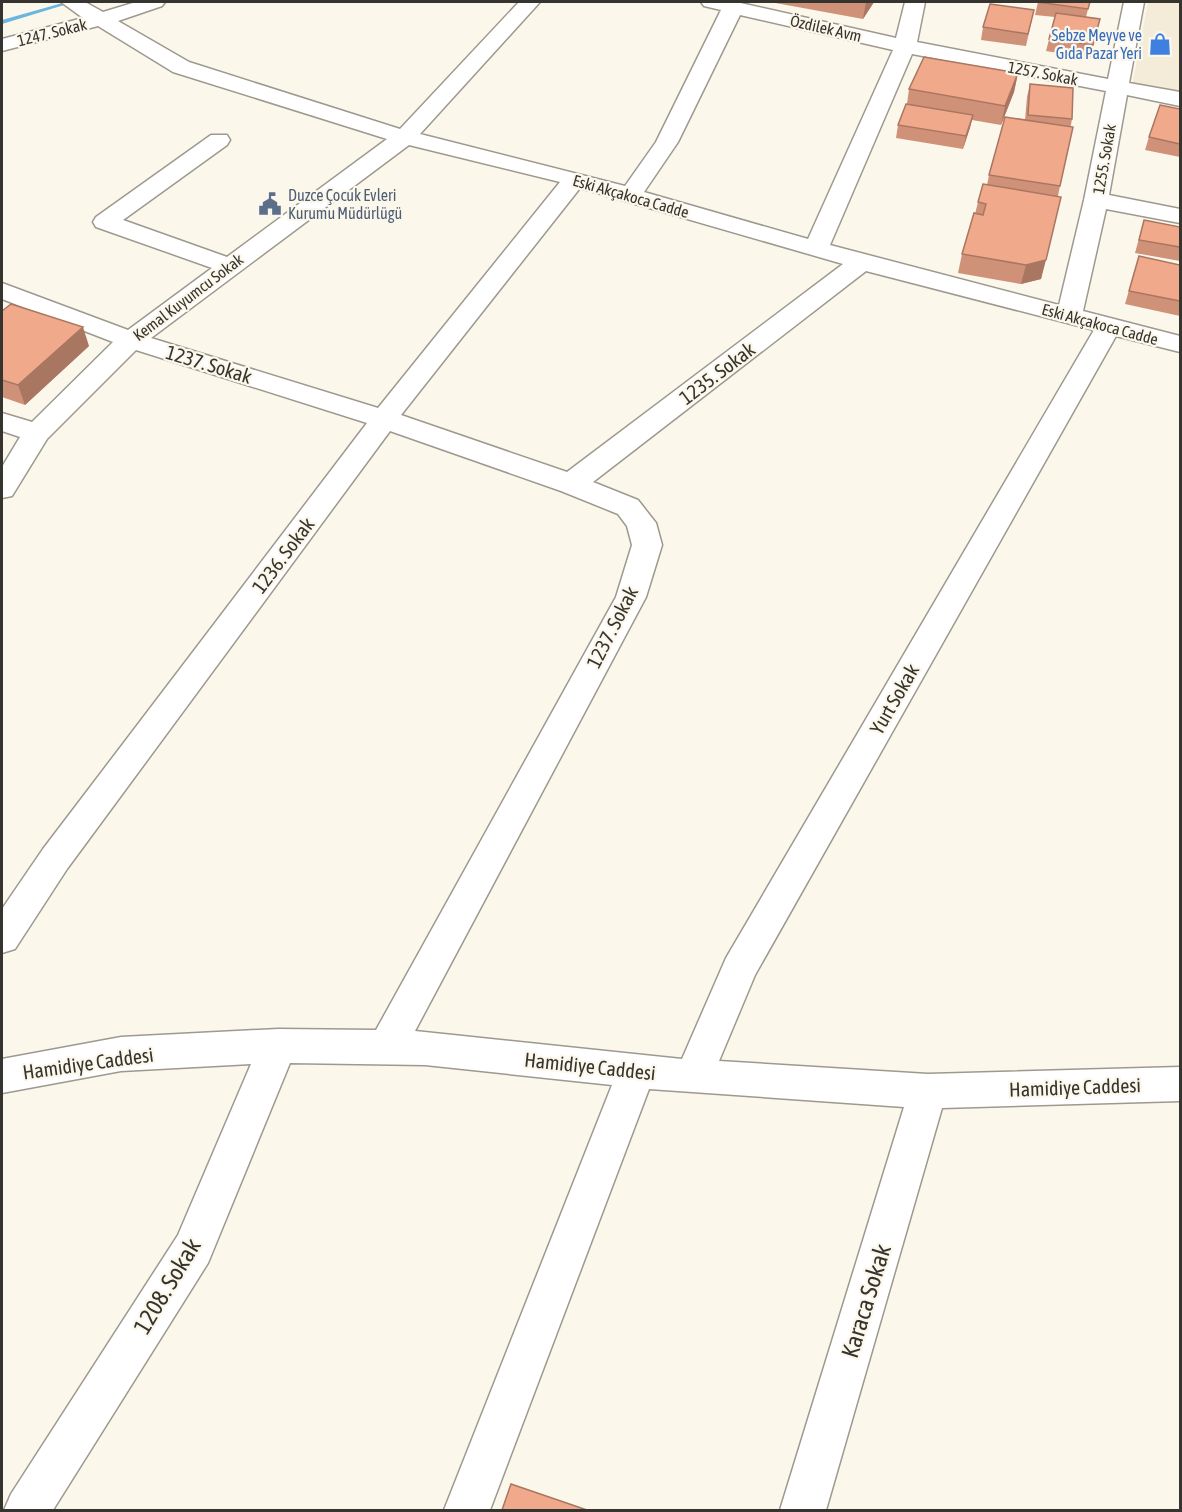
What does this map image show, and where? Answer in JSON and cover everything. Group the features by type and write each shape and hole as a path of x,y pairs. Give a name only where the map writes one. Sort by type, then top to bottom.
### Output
{"street":[{"name":"Eski Akçakoca Cadde","path":"71,2 181,67 368,128 575,180 862,262 1180,344"},
{"name":"1247. Sokak","path":"2,45 155,2"},
{"name":"Kemal Kuyumcu Sokak","path":"2,489 37,433 131,340 405,137 530,2"},
{"name":"Özdilek Avm","path":"711,2 905,46"},
{"path":"816,248 905,46 915,2"},
{"name":"1255. Sokak","path":"1069,316 1096,200 1134,2"},
{"path":"630,195 667,142 733,6"},
{"name":"1257. Sokak","path":"905,46 1180,99"},
{"path":"219,140 105,222 231,266"},
{"name":"1236. Sokak","path":"2,938 55,859 384,419 575,180"},
{"path":"1096,200 1180,216"},
{"name":"1235. Sokak","path":"571,484 862,262"},
{"name":"1237. Sokak","path":"2,290 131,340 384,419 571,484 628,507 641,523 647,545 631,597 386,1048"},
{"name":"Yurt Sokak","path":"693,1077 739,969 1109,326"},
{"path":"2,422 37,433"},
{"name":"Hamidiye Caddesi","path":"2,1076 121,1054 278,1046 424,1048 693,1077 928,1092 1180,1084"},
{"name":"1208. Sokak","path":"27,1510 193,1248 278,1046"},
{"path":"466,1510 638,1071"},
{"name":"Karaca Sokak","path":"803,1510 928,1092"}],"shaded area":[{"name":"Sebze Meyve ve Gıda Pazar Yeri","path":"1148,2 1180,2 1180,94 1132,86"}],"building":[{"path":"1037,2 1090,2 1088,9"},
{"path":"990,4 1034,10 1028,34 983,27"},
{"path":"1056,13 1100,19 1093,45 1049,39"},
{"path":"924,57 1018,73 1005,106 909,89"},
{"path":"1030,84 1073,88 1072,119 1028,115"},
{"path":"906,104 973,115 966,136 898,125"},
{"path":"1160,105 1180,109 1180,144 1149,137"},
{"path":"1005,117 1073,127 1060,186 989,175"},
{"path":"983,184 1061,197 1046,260 1026,265 962,254 974,213 983,215 986,204 978,202"},
{"path":"1144,220 1180,227 1180,247 1139,240"},
{"path":"1139,256 1180,265 1180,301 1129,291"},
{"path":"11,304 83,327 18,385 2,380 2,311"},
{"path":"511,1484 587,1510 502,1510"}],"waterway":[{"path":"2,22 71,2"}],"place":[{"name":"Sebze Meyve ve Gıda Pazar Yeri","path":"1160,44"},
{"name":"Duzce Çocuk Evleri Kurumu Müdürlügü","path":"270,204"}]}
